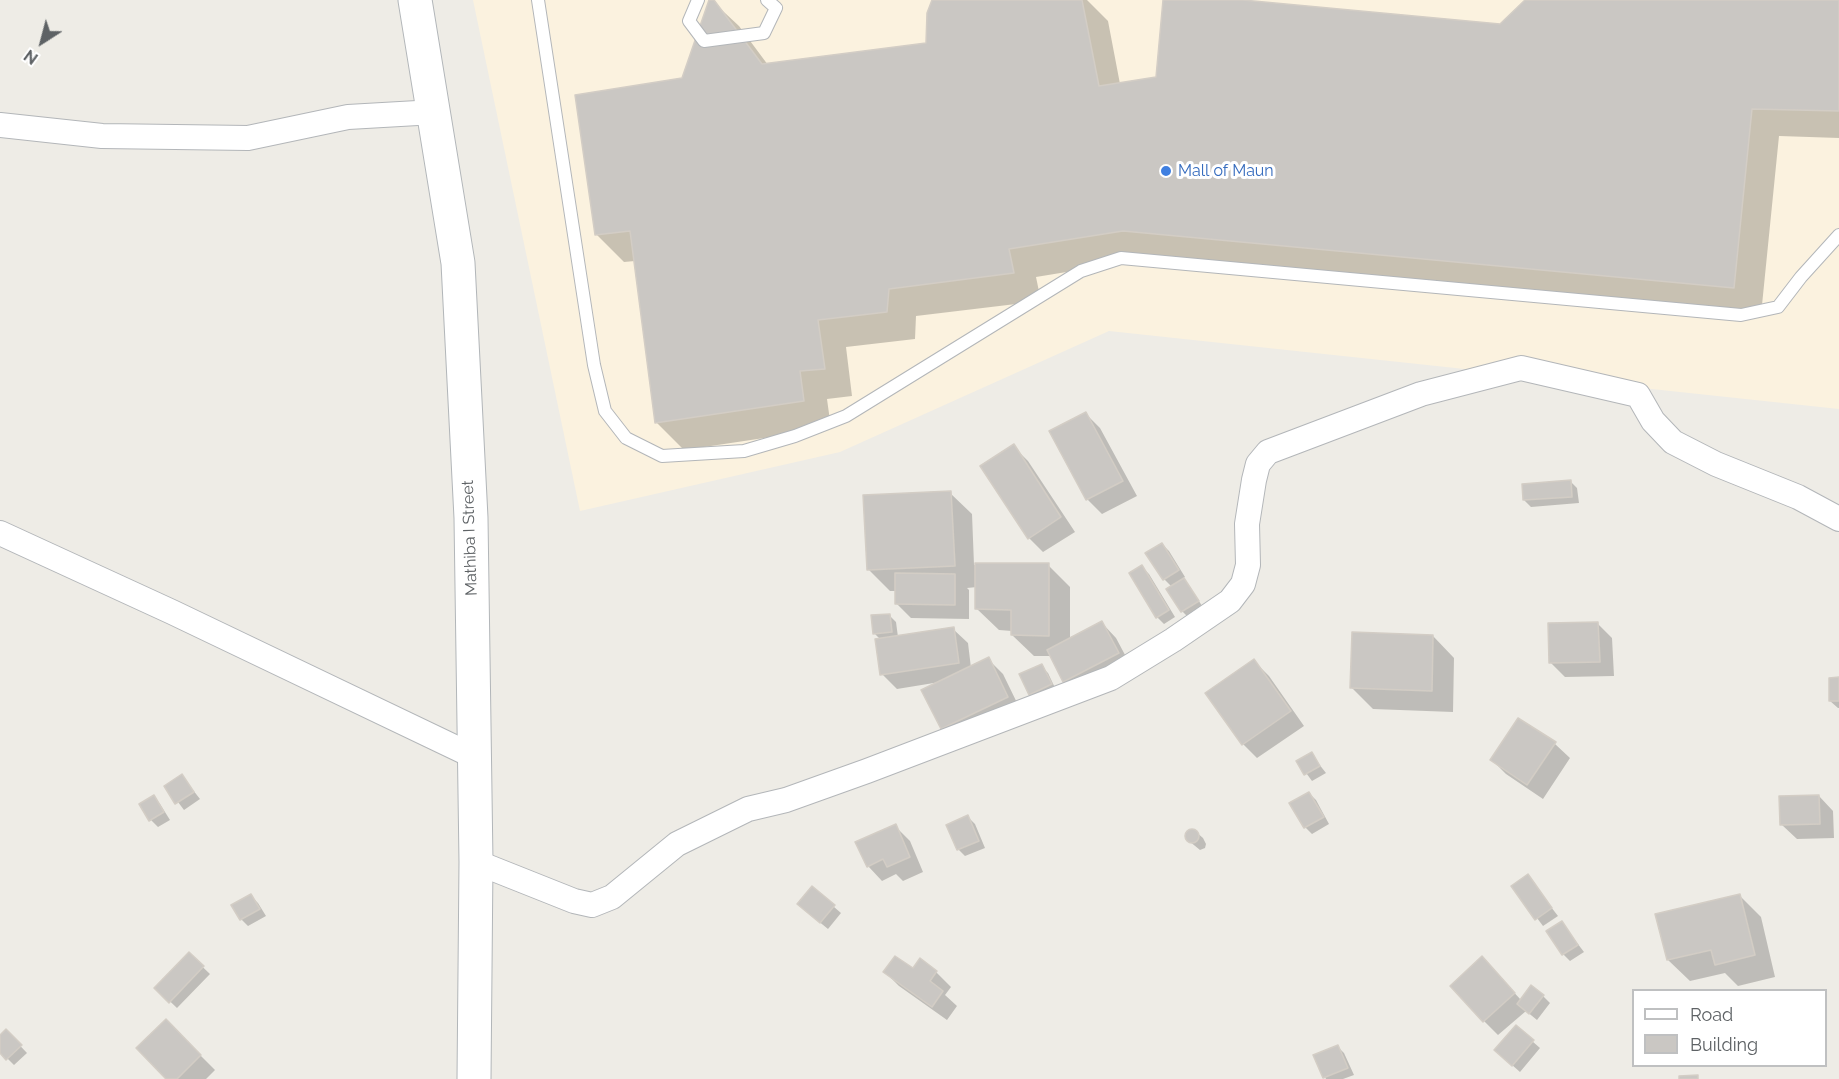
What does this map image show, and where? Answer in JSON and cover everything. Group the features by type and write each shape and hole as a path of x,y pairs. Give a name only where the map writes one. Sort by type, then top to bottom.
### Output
{"street":[{"name":"Mathiba I Street","path":"415,0 458,263 471,518 476,862 469,1078"},
{"path":"0,125 102,136 248,138 348,117 435,112"},
{"path":"476,862 574,901 592,905 612,897 677,844 748,808 786,800 867,771 1111,678 1230,601 1243,584 1248,565 1247,524 1254,480 1258,464 1269,452 1421,394 1521,368 1638,395 1653,421 1673,442 1716,464 1797,497 1839,519"},
{"path":"0,533 172,612 475,757"}],"lane":[{"path":"538,0 594,365 604,411 626,438 662,456 744,451 795,436 846,416 1081,271 1121,258 1742,315 1778,307 1839,235"},
{"path":"698,0 689,21 704,41 764,33 776,8 767,0"}],"shaded area":[{"path":"473,0 1839,0 1839,409 1109,331 840,452 580,511"}],"building":[{"name":"Mall of Maun","path":"709,0 714,0 762,64 926,43 927,13 932,0 1082,0 1099,86 1156,77 1163,0 1243,0 1500,24 1525,0 1839,0 1839,111 1752,109 1734,288 1123,231 1009,249 1014,273 889,289 887,312 818,320 825,369 800,371 804,401 655,423 630,231 595,235 575,95 682,78"},
{"path":"1086,412 1123,481 1086,500 1049,431"},
{"path":"1014,444 1061,517 1028,539 980,466"},
{"path":"1571,480 1572,497 1523,500 1522,484"},
{"path":"951,491 955,566 867,570 863,495"},
{"path":"1162,543 1179,570 1163,580 1145,553"},
{"path":"975,563 1049,563 1049,636 1011,635 1011,610 975,609"},
{"path":"1142,565 1169,610 1156,618 1129,573"},
{"path":"895,573 955,574 955,605 895,604"},
{"path":"1184,578 1199,601 1181,612 1166,589"},
{"path":"890,614 892,632 873,634 871,615"},
{"path":"1102,621 1119,653 1063,682 1047,650"},
{"path":"1598,622 1600,662 1549,663 1548,623"},
{"path":"954,627 959,663 880,675 875,639"},
{"path":"1352,632 1433,635 1432,691 1350,688"},
{"path":"989,657 1008,697 941,729 921,690"},
{"path":"1254,659 1291,711 1242,745 1205,693"},
{"path":"1042,664 1052,684 1029,695 1019,674"},
{"path":"1839,677 1839,701 1829,701 1829,678"},
{"path":"1518,718 1556,742 1527,785 1490,760"},
{"path":"1312,752 1320,766 1304,775 1296,761"},
{"path":"182,774 194,792 175,804 164,786"},
{"path":"1309,792 1324,817 1304,828 1289,803"},
{"path":"154,795 164,812 149,821 139,804"},
{"path":"1819,795 1820,824 1780,825 1779,796"},
{"path":"968,815 979,841 957,850 946,825"},
{"path":"896,824 910,857 887,867 883,859 867,867 855,842"},
{"path":"1189,829 1195,829 1199,836 1195,843 1189,843 1185,839 1185,833"},
{"path":"1528,874 1552,908 1535,920 1511,886"},
{"path":"812,886 835,905 820,923 797,904"},
{"path":"251,894 260,909 240,920 231,905"},
{"path":"1740,894 1755,955 1715,965 1711,950 1667,960 1655,914"},
{"path":"1562,921 1578,945 1562,955 1546,931"},
{"path":"189,952 204,966 169,1003 154,988"},
{"path":"895,956 913,968 920,958 937,971 930,981 943,991 932,1007 883,972"},
{"path":"1482,956 1515,993 1483,1022 1450,986"},
{"path":"1531,985 1544,995 1529,1014 1517,1004"},
{"path":"166,1019 201,1055 177,1079 166,1079 136,1048"},
{"path":"1516,1025 1534,1040 1512,1066 1494,1050"},
{"path":"6,1029 22,1045 6,1060 0,1053 0,1035"},
{"path":"1338,1045 1348,1068 1323,1078 1313,1055"},
{"path":"1698,1075 1698,1079 1679,1079 1679,1076"}],"place":[{"name":"Mall of Maun","path":"1166,171"}]}
